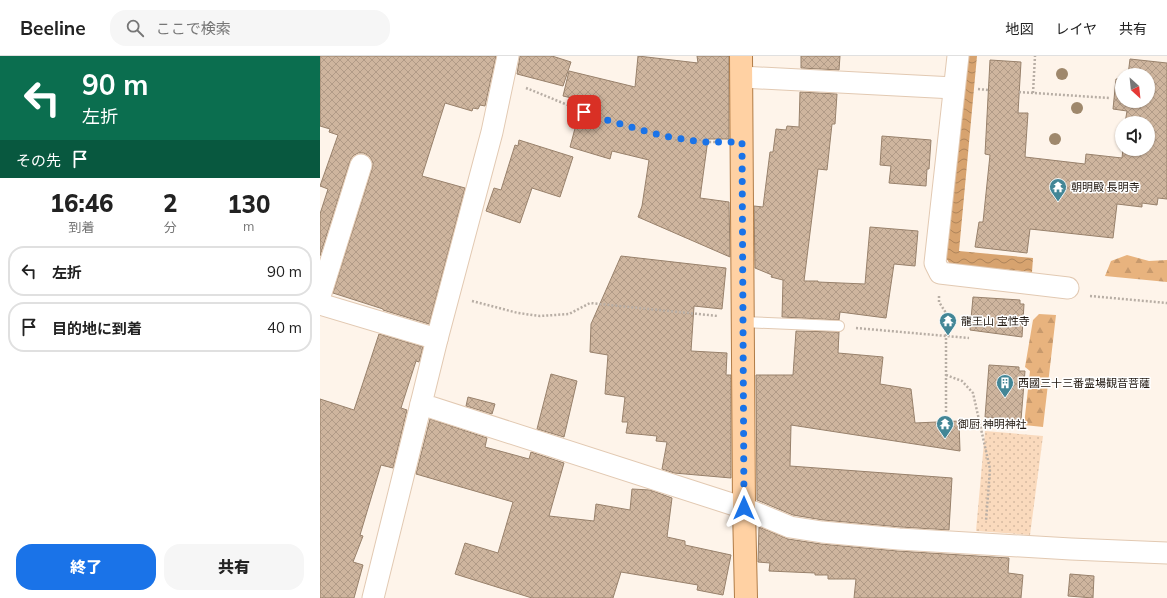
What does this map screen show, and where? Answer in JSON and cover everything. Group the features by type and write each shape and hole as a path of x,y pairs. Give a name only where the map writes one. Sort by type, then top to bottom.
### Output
{"main road":[{"path":"742,66 744,508 746,598"}],"street":[{"path":"373,598 437,339 492,132 508,56"},
{"path":"958,56 935,263 940,273 1068,288"},
{"path":"742,66 954,88"},
{"path":"320,296 361,165"},
{"path":"320,304 437,339"},
{"path":"421,404 744,508 790,527 822,532 899,539 1167,553"}],"lane":[{"path":"743,320 839,326"}],"path":[{"path":"1033,93 1035,56"},
{"path":"503,79 596,117 663,136 702,142 742,142"},
{"path":"977,89 988,90"},
{"path":"1019,92 1109,98"},
{"path":"940,273 939,302 946,313 946,414"},
{"path":"1068,288 1076,295 1167,303"},
{"path":"449,294 518,313 540,316 569,314 590,303 743,320"},
{"path":"839,326 969,338"},
{"path":"946,375 962,381 973,393 990,469 984,544"}],"green space":[{"path":"1127,255 1149,261 1167,260 1167,282 1105,276 1111,261"},
{"path":"1039,314 1056,315 1043,427 1024,425 1030,371 1025,367 1033,320"}],"shaded area":[{"path":"985,431 1043,436 1030,535 976,531"}],"water":[{"path":"967,56 977,56 959,251 1033,258 1032,272 950,264 944,255"}],"building":[{"path":"320,56 496,56 485,106 480,105 478,109 473,108 472,111 445,103 422,176 465,188 429,324 333,293 373,163 370,157 364,153 358,153 353,156 350,161 320,256 320,214 328,189 320,186 338,135 329,132 330,129 320,126"},
{"path":"520,56 552,56 571,62 563,86 517,74"},
{"path":"638,56 698,63 697,56 729,56 729,139 708,139 700,198 729,202 730,257 638,217 642,206 649,160 612,151 610,159 570,147 581,106 575,104 576,99 563,96 569,71 635,87"},
{"path":"801,56 840,56 839,70 801,68"},
{"path":"1130,59 1167,63 1167,199 1158,198 1157,205 1142,203 1142,207 1117,204 1113,238 1030,229 1027,253 975,247 979,222 983,222 990,155 985,154 990,60 1021,62 1018,113 1028,113 1025,157 1085,164 1086,154 1122,158 1122,156 1155,156 1155,116 1126,116 1127,111 1113,109 1115,89 1115,108 1155,108 1155,68 1129,68"},
{"path":"800,92 837,94 835,124 832,124 827,170 818,169 804,281 865,284 870,227 918,231 915,266 894,264 886,318 840,312 839,320 782,317 783,280 771,277 772,275 755,268 754,206 763,207 770,152 773,152 776,129 786,130 787,126 799,127"},
{"path":"882,136 931,140 926,186 889,183 891,166 880,165"},
{"path":"519,140 573,157 560,197 532,188 520,223 486,211 494,188 501,190 515,145 518,146"},
{"path":"621,256 726,268 722,309 694,306 691,351 727,353 726,375 731,375 731,478 674,473 662,469 667,442 656,441 657,436 626,433 628,422 622,422 625,397 605,394 608,355 590,352 591,324"},
{"path":"973,297 1020,300 1020,304 1024,304 1022,337 970,330"},
{"path":"796,331 839,332 838,353 883,357 880,384 911,389 915,423 959,421 960,451 791,425 790,466 952,478 949,530 823,520 793,515 757,500 756,375 793,375"},
{"path":"379,334 423,347 419,362 416,361 401,408 407,410 393,468 381,465 360,535 363,536 353,562 363,565 354,598 320,598 320,399 354,410"},
{"name":"西國三十三番霊場観音菩薩","path":"989,365 1019,367 1019,371 1025,371 1021,420 985,417"},
{"path":"551,374 577,381 564,437 537,429"},
{"path":"468,397 495,404 492,414 466,406"},
{"path":"430,419 487,438 485,447 529,459 531,452 564,463 549,516 594,521 596,504 630,510 632,489 650,490 672,498 667,537 685,541 685,545 731,555 723,595 697,590 698,585 621,572 613,598 532,598 455,574 465,543 498,553 513,502 416,474"},
{"path":"759,527 788,539 821,544 898,551 1009,558 1008,573 1023,575 1021,598 854,598 856,579 828,579 828,575 815,575 815,573 769,571 770,563 758,562"},
{"path":"1070,574 1094,576 1093,598 1068,596"}],"place":[{"name":"朝明殿 長明寺","path":"1058,202"},
{"name":"龍王山 宝性寺","path":"948,336"},
{"name":"西國三十三番霊場観音菩薩","path":"1005,398"},
{"name":"御厨 神明神社","path":"945,439"}],"route":[{"path":"584,112 596,117 663,136 702,142 742,142 744,508"}]}
